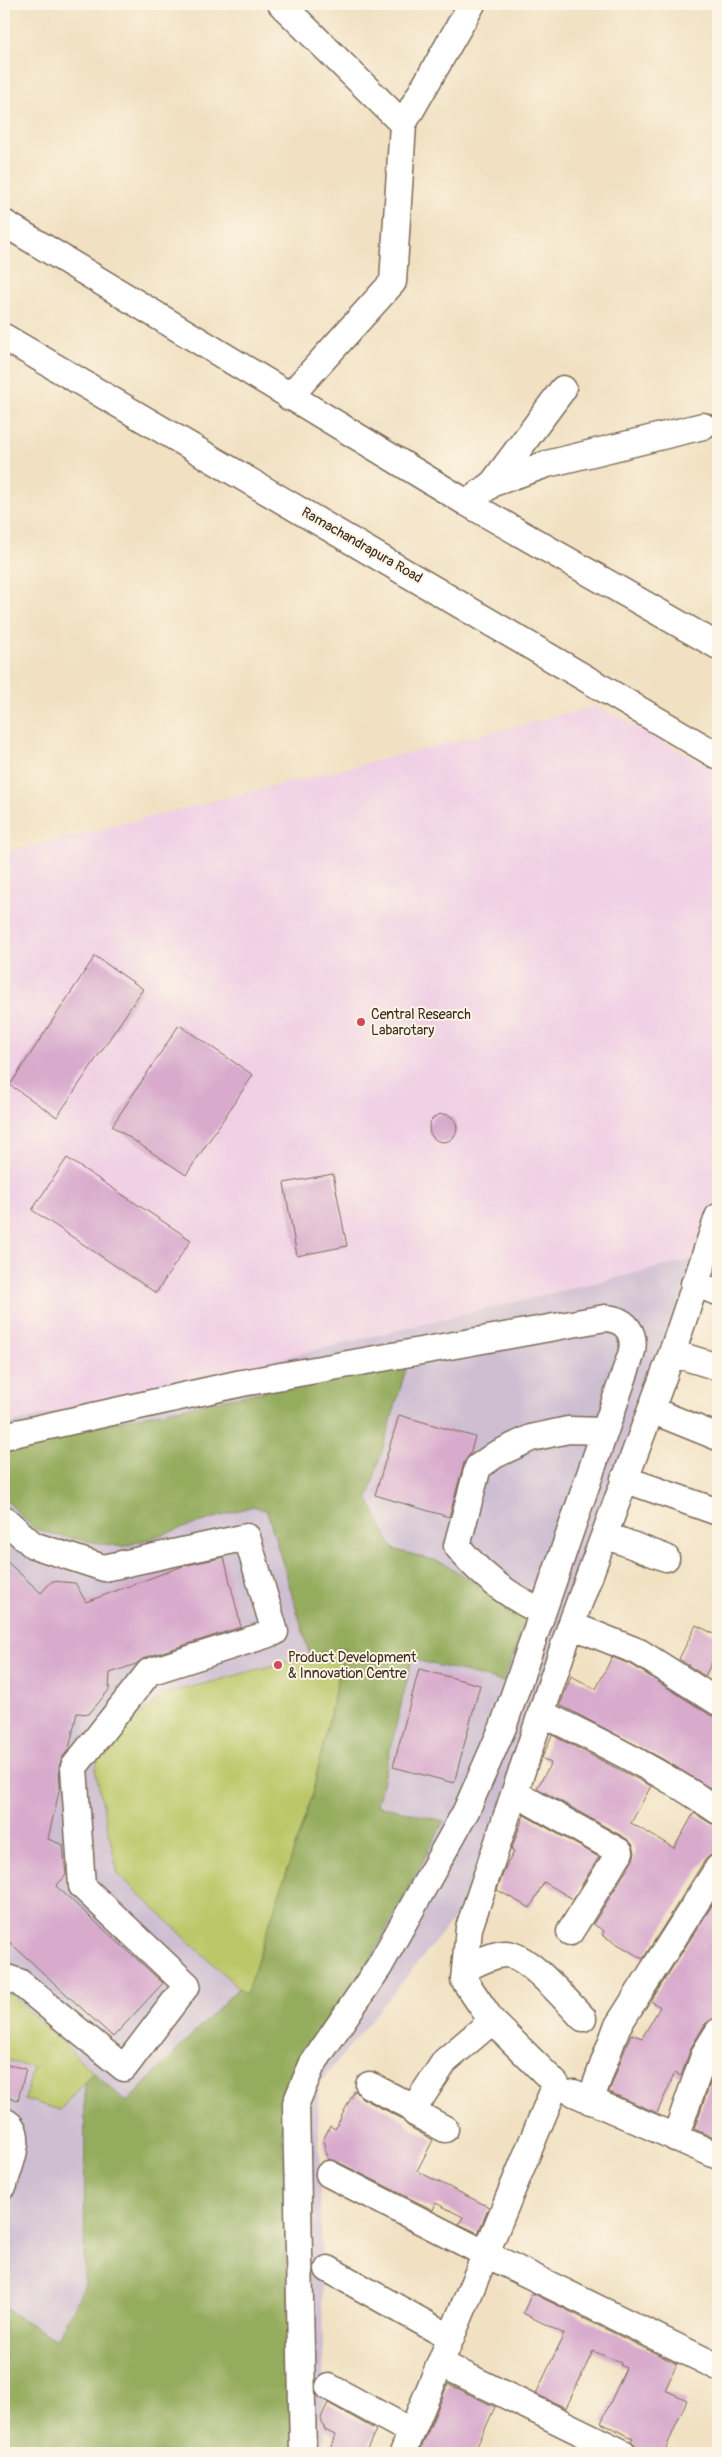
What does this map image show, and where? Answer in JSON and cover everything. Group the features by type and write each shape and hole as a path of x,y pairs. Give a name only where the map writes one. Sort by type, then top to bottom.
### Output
{"street":[{"path":"281,4 403,124"},
{"path":"289,397 393,282 403,124 472,4"},
{"path":"4,223 467,503 718,646"},
{"name":"Ramachandrapura Road","path":"4,337 718,756"},
{"path":"467,503 493,483 562,389"},
{"path":"493,483 547,464 703,426"},
{"path":"717,1223 694,1284 652,1410 624,1479 571,1625 469,1928 464,1980 492,2021 556,2084 590,2101 718,2156"},
{"path":"694,1284 718,1292"},
{"path":"4,1436 242,1383 612,1318 619,1320 630,1330 633,1347 503,1727 466,1811 379,1967 312,2065 296,2103 303,2453"},
{"path":"672,1353 718,1367"},
{"path":"652,1410 718,1437"},
{"path":"542,1612 500,1589 482,1574 457,1546 478,1467 494,1455 531,1438 568,1430 604,1432"},
{"path":"624,1479 718,1512"},
{"path":"4,1519 33,1545 104,1568 247,1537 275,1632 149,1672 74,1767 82,1886 187,1985 124,2068 19,1982 4,1977"},
{"path":"605,1535 666,1558"},
{"path":"571,1625 638,1652 718,1702"},
{"path":"541,1713 635,1760 693,1793 718,1811"},
{"path":"515,1793 620,1852 570,1932"},
{"path":"590,2101 617,2027 718,1868"},
{"path":"465,1969 488,1958 505,1954 518,1956 584,2018"},
{"path":"414,2108 445,2061 492,2021"},
{"path":"675,2138 705,2053 718,2032"},
{"path":"330,2387 408,2443 556,2084"},
{"path":"369,2085 414,2108 415,2113 445,2129"},
{"path":"4,2121 13,2128 16,2139 4,2185"},
{"path":"329,2174 486,2254 718,2367"},
{"path":"328,2269 451,2338"},
{"path":"440,2363 623,2453"}],"path":[{"path":"4,1240 11,1229"}],"shaded area":[{"name":"Central Research Labarotary","path":"597,706 718,771 718,1192 698,1258 4,1425 4,853"},
{"name":"Product Development & Innovation Centre","path":"698,1258 465,1905 318,2085 325,2453 4,2453 4,1425"}],"green space":[{"path":"408,1362 368,1499 393,1549 444,1563 527,1618 503,1682 412,1659 377,1805 444,1821 371,1959 300,2058 282,2105 293,2453 4,2453 4,2308 56,2340 84,2287 85,2082 93,2072 127,2102 238,1988 246,1994 311,1799 345,1647 310,1655 267,1511 253,1506 122,1547 58,1536 33,1528 4,1498 4,1444"},
{"path":"345,1646 311,1799 246,1995 118,1874 95,1769 103,1748 163,1695"},
{"path":"4,1991 10,1993 93,2072 60,2110 25,2099 33,2068 4,2059"}],"building":[{"path":"95,956 143,989 57,1117 10,1085"},
{"path":"179,1025 253,1075 186,1175 112,1126"},
{"path":"443,1114 453,1118 457,1128 453,1138 443,1142 433,1138 429,1128 433,1118"},
{"path":"67,1158 191,1240 156,1293 32,1210"},
{"path":"333,1174 347,1246 297,1256 284,1183"},
{"path":"399,1415 475,1437 470,1454 464,1463 449,1517 375,1495"},
{"path":"224,1557 241,1627 144,1658 136,1664 110,1673 109,1690 89,1714 77,1713 69,1749 62,1758 59,1767 60,1787 48,1839 63,1845 66,1875 56,1886 163,1983 113,2037 4,1937 4,1559 41,1593 52,1581 75,1583 86,1602 183,1566"},
{"path":"696,1625 718,1636 718,1650 705,1676 679,1659"},
{"path":"612,1657 632,1665 710,1715 718,1718 718,1793 661,1758 560,1705 571,1676 596,1689"},
{"path":"419,1669 480,1685 454,1783 393,1767"},
{"path":"552,1735 651,1786 631,1823 674,1848 694,1813 718,1826 718,1853 711,1855 705,1860 643,1959 602,1935 604,1931 593,1924 633,1860 635,1853 633,1845 627,1839 537,1788 551,1763 542,1758"},
{"path":"524,1815 599,1857 573,1899 544,1882 530,1908 497,1890 506,1866 514,1852 511,1850"},
{"path":"718,1896 718,2016 705,2024 691,2048 681,2076 675,2073 657,2113 609,2092 631,2034 642,2038 660,2007 651,2001"},
{"path":"718,2061 718,2140 694,2129"},
{"path":"4,2064 26,2069 18,2100 4,2096"},
{"path":"355,2090 362,2098 401,2118 408,2126 433,2140 417,2171 489,2207 478,2233 459,2224 463,2217 436,2203 433,2210 336,2161 328,2159 323,2140 330,2126 335,2129"},
{"path":"532,2293 677,2364 665,2390 687,2400 664,2453 638,2453 636,2445 631,2441 633,2438 601,2423 626,2368 620,2365 621,2363 593,2351 566,2408 536,2394 564,2334 523,2313"},
{"path":"448,2384 495,2407 474,2453 419,2453"},
{"path":"328,2403 376,2430 365,2453 329,2453 335,2435 325,2430 321,2418"}],"place":[{"name":"Central Research Labarotary","path":"361,1022"},
{"name":"Product Development & Innovation Centre","path":"278,1665"}]}
